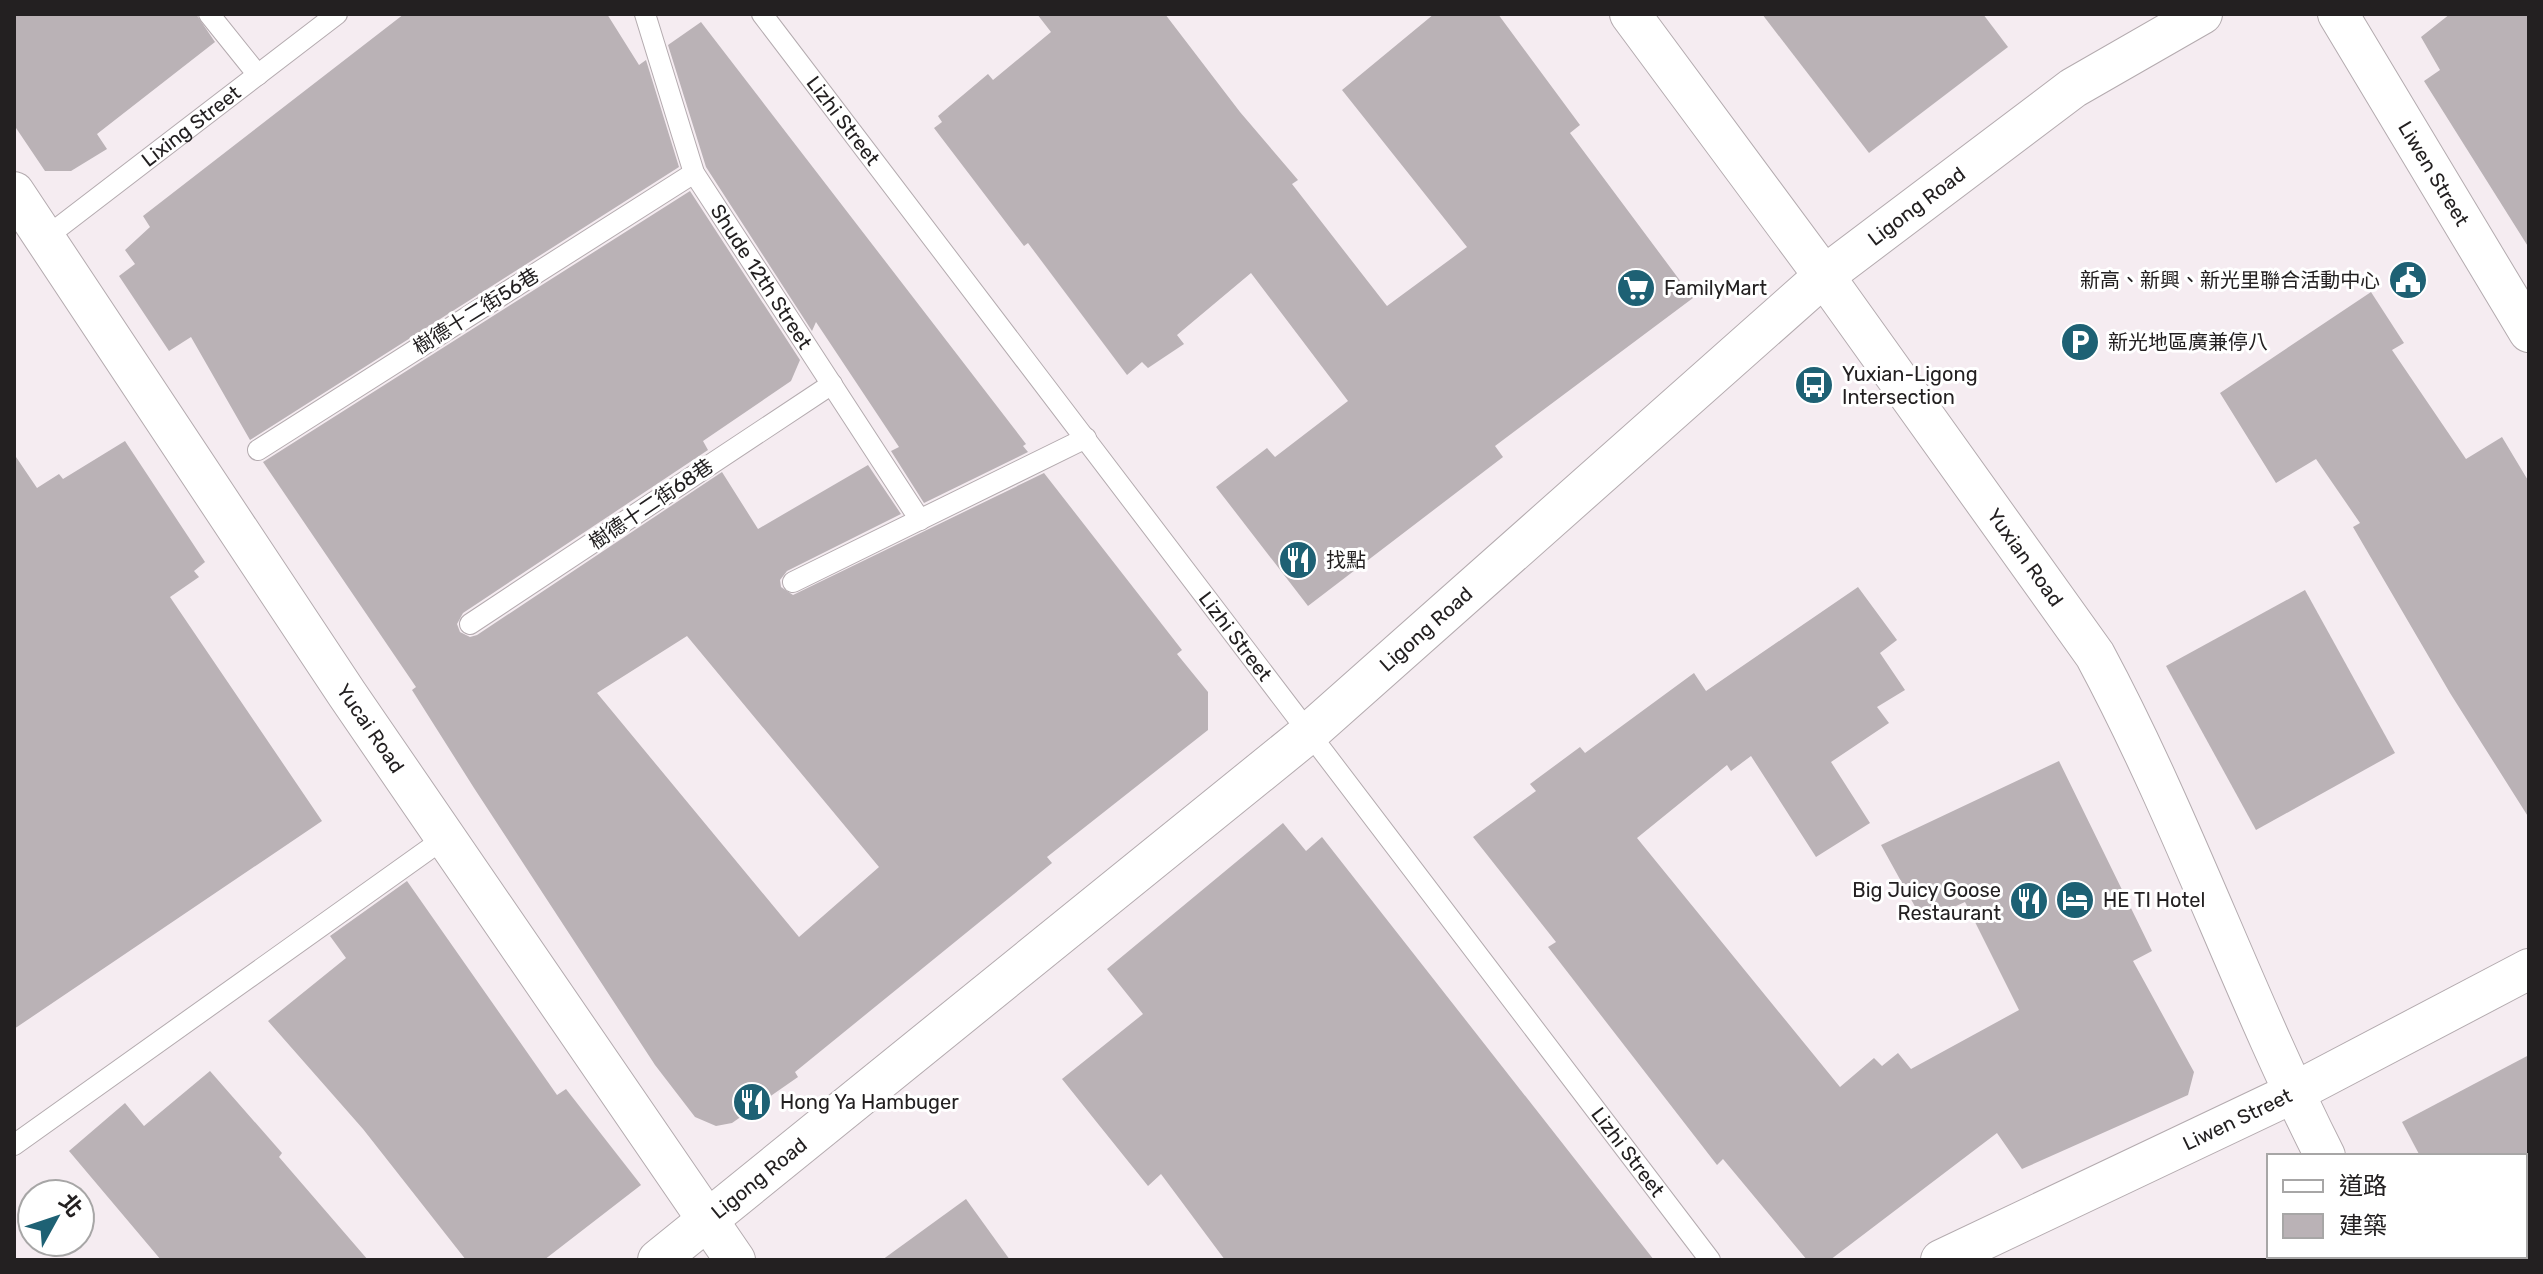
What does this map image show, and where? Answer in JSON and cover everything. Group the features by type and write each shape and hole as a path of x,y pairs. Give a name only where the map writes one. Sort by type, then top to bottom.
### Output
{"street":[{"name":"Yuxian Road","path":"1630,14 1824,276 2095,655 2129,718 2293,1093 2324,1154"},
{"name":"Ligong Road","path":"658,1260 1310,732 1824,276 2073,88 2202,14"},
{"name":"Liwen Street","path":"2338,14 2529,332"},
{"name":"Yucai Road","path":"14,192 446,837 735,1260"},
{"name":"Liwen Street","path":"1941,1260 2293,1093 2529,969"}],"lane":[{"path":"209,14 258,75"},
{"name":"Lixing Street","path":"45,238 337,14"},
{"name":"Shude 12th Street","path":"645,14 694,173 920,520"},
{"name":"Lizhi Street","path":"762,14 1710,1260"},
{"name":"樹德十二街56巷","path":"258,450 694,173"},
{"name":"樹德十二街68巷","path":"470,624 832,384"},
{"path":"793,582 1086,438"},
{"path":"14,1145 446,837"}],"building":[{"path":"14,14 196,14 215,42 97,134 107,149 71,171 45,171 14,125"},
{"path":"404,14 607,14 639,65 646,60 679,167 250,440 191,337 169,351 119,276 135,264 125,250 150,227 143,216"},
{"path":"1037,14 1165,14 1240,112 1298,180 1292,184 1387,306 1467,247 1342,90 1434,14 1498,14 1580,125 1570,133 1693,298 1495,446 1503,457 1308,606 1216,487 1267,448 1275,457 1348,401 1251,273 1177,335 1184,344 1148,368 1142,362 1127,375 1028,243 1024,246 934,128 942,122 938,116 988,74 993,80 1051,32"},
{"path":"1762,14 1983,14 2008,47 1869,153"},
{"path":"2450,14 2529,14 2529,248 2424,81 2440,70 2421,37"},
{"path":"701,22 1026,444 1023,446 1028,452 924,503 891,451 899,447 816,322 812,331 706,167 668,45"},
{"path":"690,191 800,360 791,381 703,441 708,450 463,613 457,624 460,632 470,637 477,635 722,472 758,529 868,465 901,514 787,571 780,580 781,587 793,595 1044,473 1182,650 1177,654 1208,692 1208,730 1047,857 1052,863 795,1072 798,1077 732,1123 716,1126 695,1117 655,1065 412,690 416,687 263,462","holes":["687,636 879,867 799,937 597,693"]},
{"path":"2371,292 2404,343 2392,350 2466,459 2502,437 2529,482 2529,818 2450,693 2353,527 2360,523 2316,459 2276,483 2220,393"},
{"path":"125,441 205,562 194,571 199,577 170,597 322,821 14,1029 14,454 37,488 59,474 63,479"},
{"path":"1858,587 1897,640 1880,653 1905,690 1877,707 1889,723 1831,762 1870,823 1816,857 1751,756 1731,771 1727,765 1637,838 1840,1087 1874,1058 1882,1066 1898,1053 1911,1069 2019,1010 1965,902 1923,921 1881,845 2059,761 2152,951 2133,961 2194,1072 2188,1095 2022,1169 1997,1133 1830,1260 1807,1260 1723,1159 1717,1165 1548,947 1556,942 1473,837 1536,791 1530,784 1580,747 1585,753 1694,673 1706,691"},
{"path":"2305,590 2395,753 2256,830 2166,666"},
{"path":"1283,823 1306,851 1322,837 1654,1260 1225,1260 1161,1174 1148,1186 1062,1079 1143,1014 1107,969"},
{"path":"407,881 557,1095 566,1089 641,1185 544,1260 466,1260 363,1129 268,1021 346,958 330,936"},
{"path":"2529,1055 2529,1156 2419,1154 2402,1122"},
{"path":"210,1071 282,1153 279,1157 368,1260 161,1260 96,1183 96,1178 92,1178 69,1151 125,1103 144,1126"},
{"path":"966,1199 1010,1260 882,1260"}],"place":[{"name":"新高、新興、新光里聯合活動中心","path":"2408,280"},
{"name":"FamilyMart","path":"1636,288"},
{"name":"新光地區廣兼停八","path":"2080,342"},
{"name":"Yuxian-Ligong Intersection","path":"1814,385"},
{"name":"找點","path":"1298,560"},
{"name":"HE TI Hotel","path":"2075,900"},
{"name":"Big Juicy Goose Restaurant","path":"2029,901"},
{"name":"Hong Ya Hambuger","path":"752,1102"}]}
